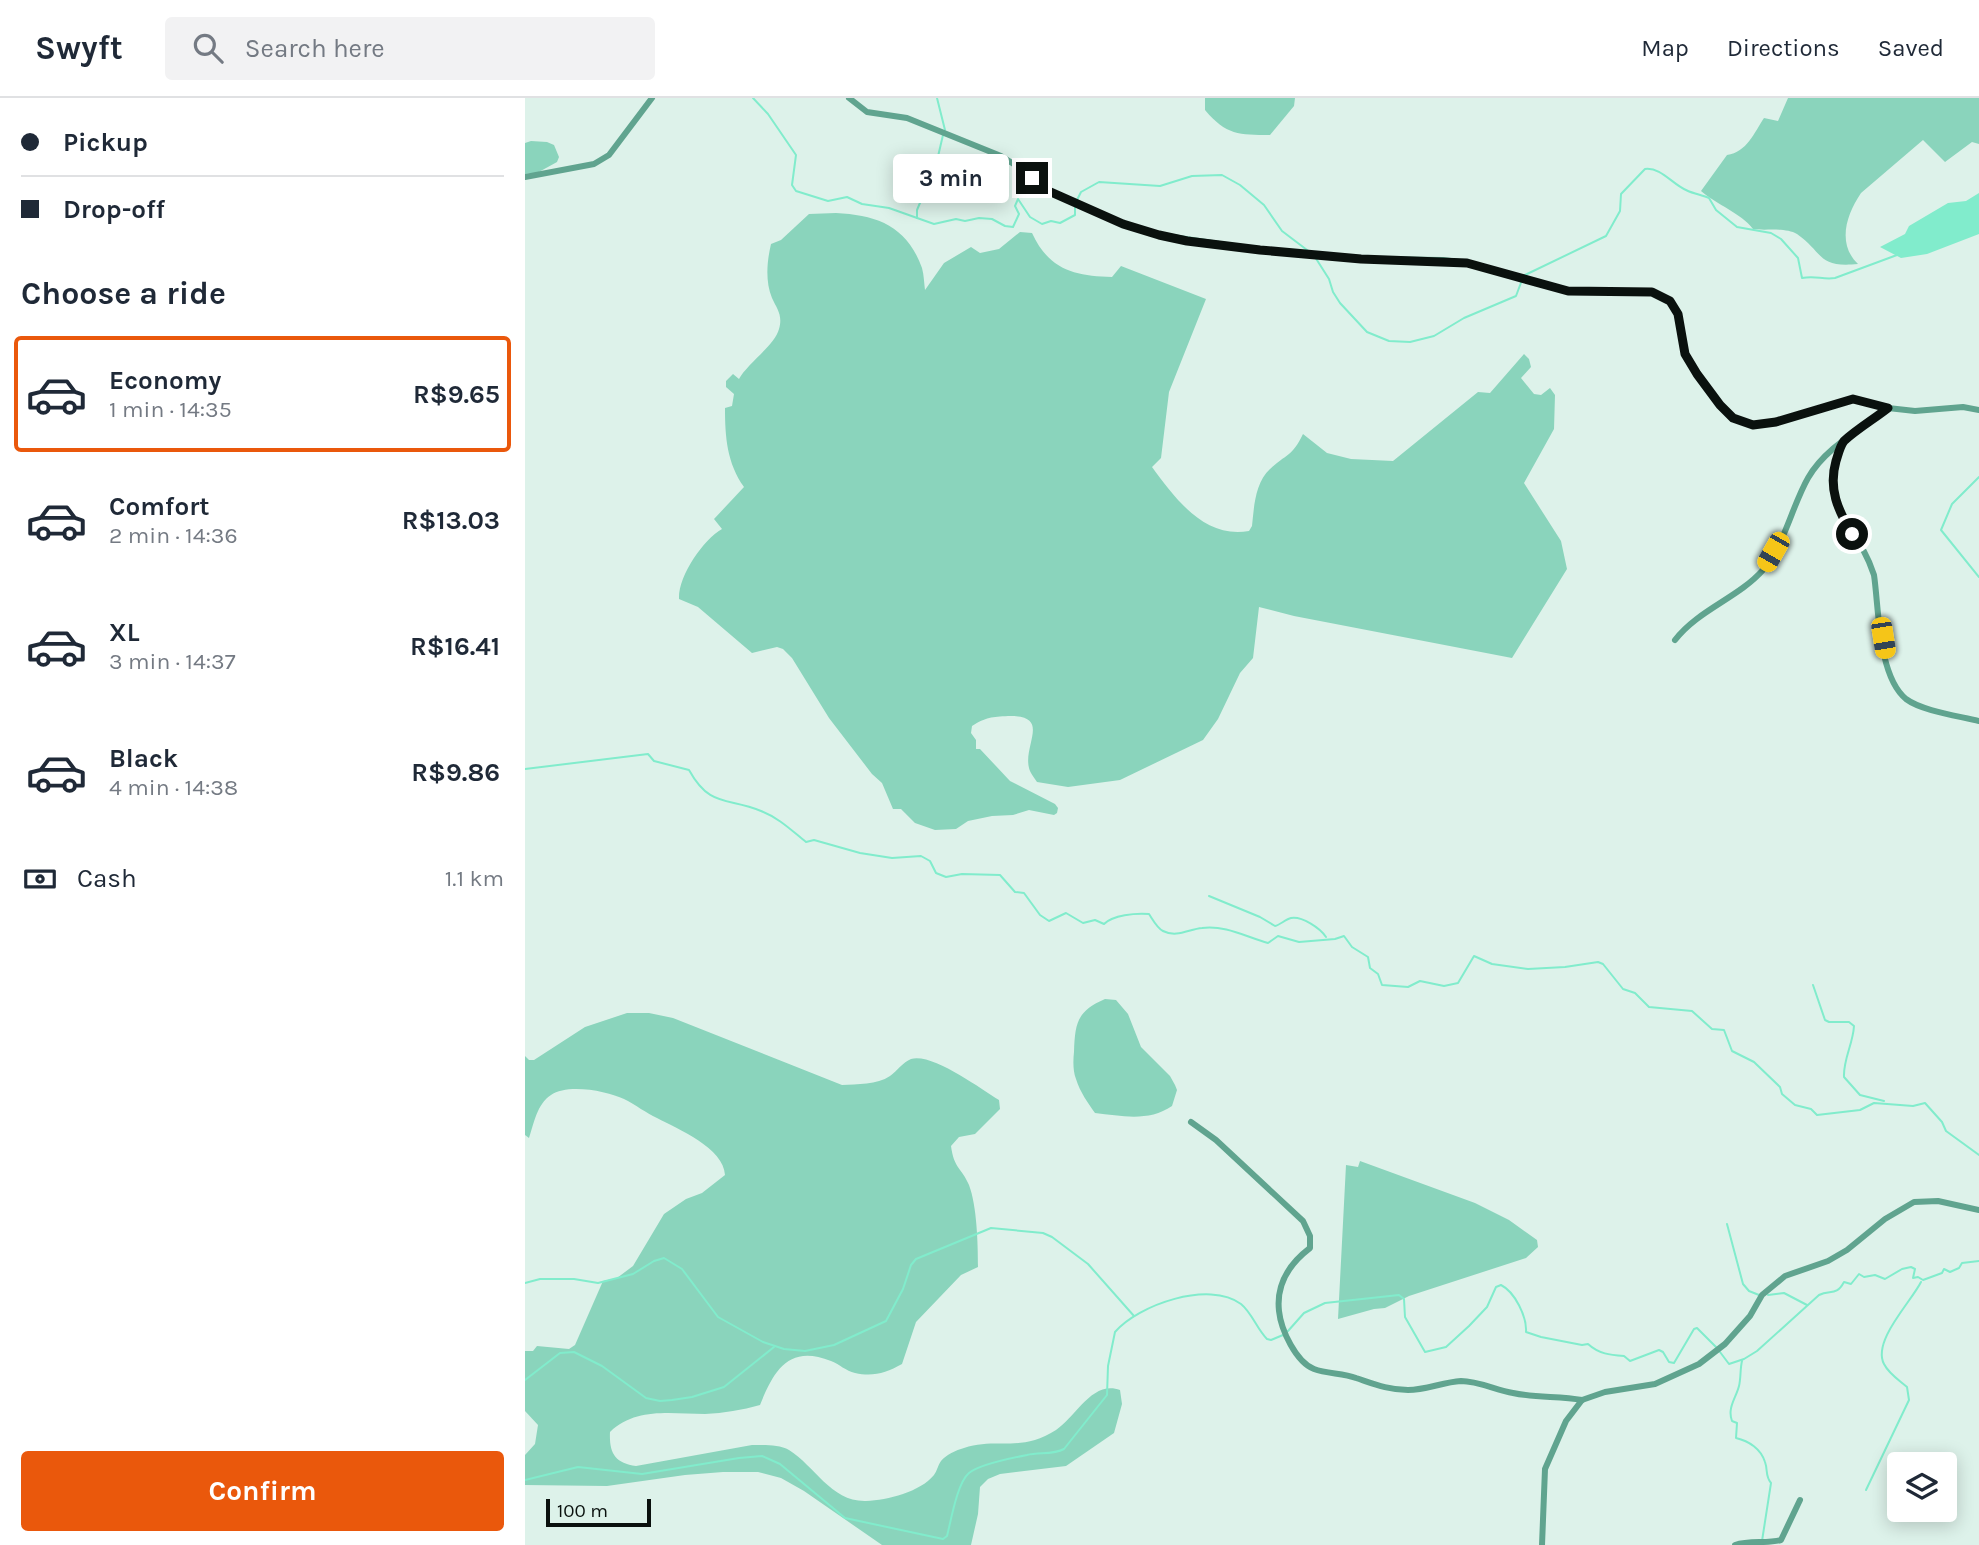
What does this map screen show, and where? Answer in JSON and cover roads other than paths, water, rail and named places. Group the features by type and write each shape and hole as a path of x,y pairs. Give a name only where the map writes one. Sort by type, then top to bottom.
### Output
{"street":[{"path":"525,177 594,164 609,155 652,98"},
{"path":"849,98 867,112 907,118 1001,156 1044,189 1123,224 1159,235 1260,250 1361,259 1467,263 1568,291 1652,292 1670,301 1678,314 1685,354 1720,405 1733,418 1753,425 1776,422 1853,399 1888,408 1915,411 1963,407 1979,410"},
{"path":"1675,640 1683,629 1745,587 1765,568 1808,478 1823,458 1888,408"},
{"path":"1842,443 1833,474 1833,492 1837,507 1870,563 1874,575 1890,676 1907,699 1979,721"},
{"path":"1191,1122 1216,1140 1303,1221 1310,1236 1310,1248 1294,1260 1286,1271 1278,1302 1280,1322 1297,1354 1307,1366 1316,1370 1393,1389 1411,1390 1463,1381 1511,1393 1582,1400 1605,1392 1655,1384 1699,1364 1725,1343 1750,1316 1762,1295 1785,1276 1828,1261 1847,1250 1885,1219 1915,1202 1938,1201 1979,1210"},
{"path":"1542,1545 1545,1469 1566,1421 1582,1400"},
{"path":"1735,1545 1781,1540 1800,1500"}],"waterway":[{"path":"753,98 768,114 796,155 792,185 796,191 828,201 847,197 862,204 889,208 934,224 979,218 992,219 1013,227 1019,214 1015,206 1018,199 1030,217 1042,224 1051,221 1060,223 1075,215 1075,205"},
{"path":"937,98 945,130"},
{"path":"917,218 917,210 936,165 943,135"},
{"path":"1525,275 1606,236 1620,211 1621,194 1645,169 1661,173 1686,190 1709,198 1716,210 1737,227 1771,233 1781,239 1798,258 1802,278 1835,278 1897,255"},
{"path":"1077,200 1081,192 1099,182 1160,186 1192,176 1222,175 1240,185 1264,205 1282,231 1311,253"},
{"path":"1315,257 1340,303 1367,332 1389,341 1410,342 1434,336 1464,318 1516,296 1522,280"},
{"path":"1979,477 1952,504 1941,530 1979,577"},
{"path":"525,769 648,754 654,761 689,770 712,796 767,814 806,842 814,840 860,853 892,858 921,856 930,861 936,873 946,877 962,874 1000,875 1015,892 1024,893 1040,915 1049,921 1066,913 1083,923 1095,920 1104,924 1125,915 1149,914 1161,930 1173,934 1202,928 1219,928 1268,943 1278,936 1299,942 1344,936 1352,947 1368,957 1370,968 1378,974 1382,985 1408,987 1420,981 1444,986 1458,983 1474,956 1492,964 1528,969 1598,962 1603,964 1623,989 1635,993 1649,1007 1692,1011 1712,1029 1724,1030 1732,1051 1754,1062 1795,1105 1811,1109 1817,1115 1860,1110 1874,1103 1913,1106 1925,1103 1942,1122 1946,1131 1979,1155"},
{"path":"1209,896 1275,926 1291,918 1300,919 1326,937"},
{"path":"1813,985 1825,1020 1849,1022 1854,1026 1844,1077 1860,1095 1884,1101"},
{"path":"1727,1224 1743,1284 1749,1291 1759,1295"},
{"path":"525,1283 540,1279 574,1279 598,1283 633,1274 664,1258 682,1269 718,1317 763,1342 784,1349 805,1351 834,1345 886,1321 916,1259 991,1228 1043,1233 1052,1237 1088,1264 1134,1316"},
{"path":"1720,1352 1729,1364 1744,1359 1757,1351 1819,1295 1835,1291 1844,1282 1851,1284 1859,1274 1885,1279 1911,1267 1915,1269 1913,1278 1923,1280 1942,1273 1944,1269 1950,1272 1959,1268 1962,1263 1979,1261"},
{"path":"1866,1490 1909,1400 1907,1387 1891,1374 1884,1364 1883,1344 1894,1322 1921,1282"},
{"path":"1288,1331 1304,1313 1325,1303 1399,1295 1404,1299 1405,1317 1425,1352 1446,1347 1487,1307 1496,1287 1501,1285 1511,1293 1519,1306 1526,1332 1541,1337 1588,1344 1601,1352 1624,1356 1630,1361 1659,1350 1669,1362 1674,1363 1697,1328 1717,1348"},
{"path":"1768,1295 1784,1293 1807,1305"},
{"path":"525,1480 578,1467 642,1474 762,1456 780,1464 845,1518 943,1539 947,1536 961,1485 969,1473 997,1462 1064,1449 1107,1395 1108,1366 1115,1332 1140,1313 1175,1299 1211,1294 1227,1297 1241,1304 1267,1339 1283,1335"},
{"path":"525,1380 560,1353 574,1352 602,1366 646,1398 672,1400 724,1387 774,1347"},
{"path":"1742,1361 1740,1383 1731,1407 1731,1416 1732,1421 1737,1423 1736,1438 1750,1443 1761,1453 1771,1483 1762,1541"}]}
